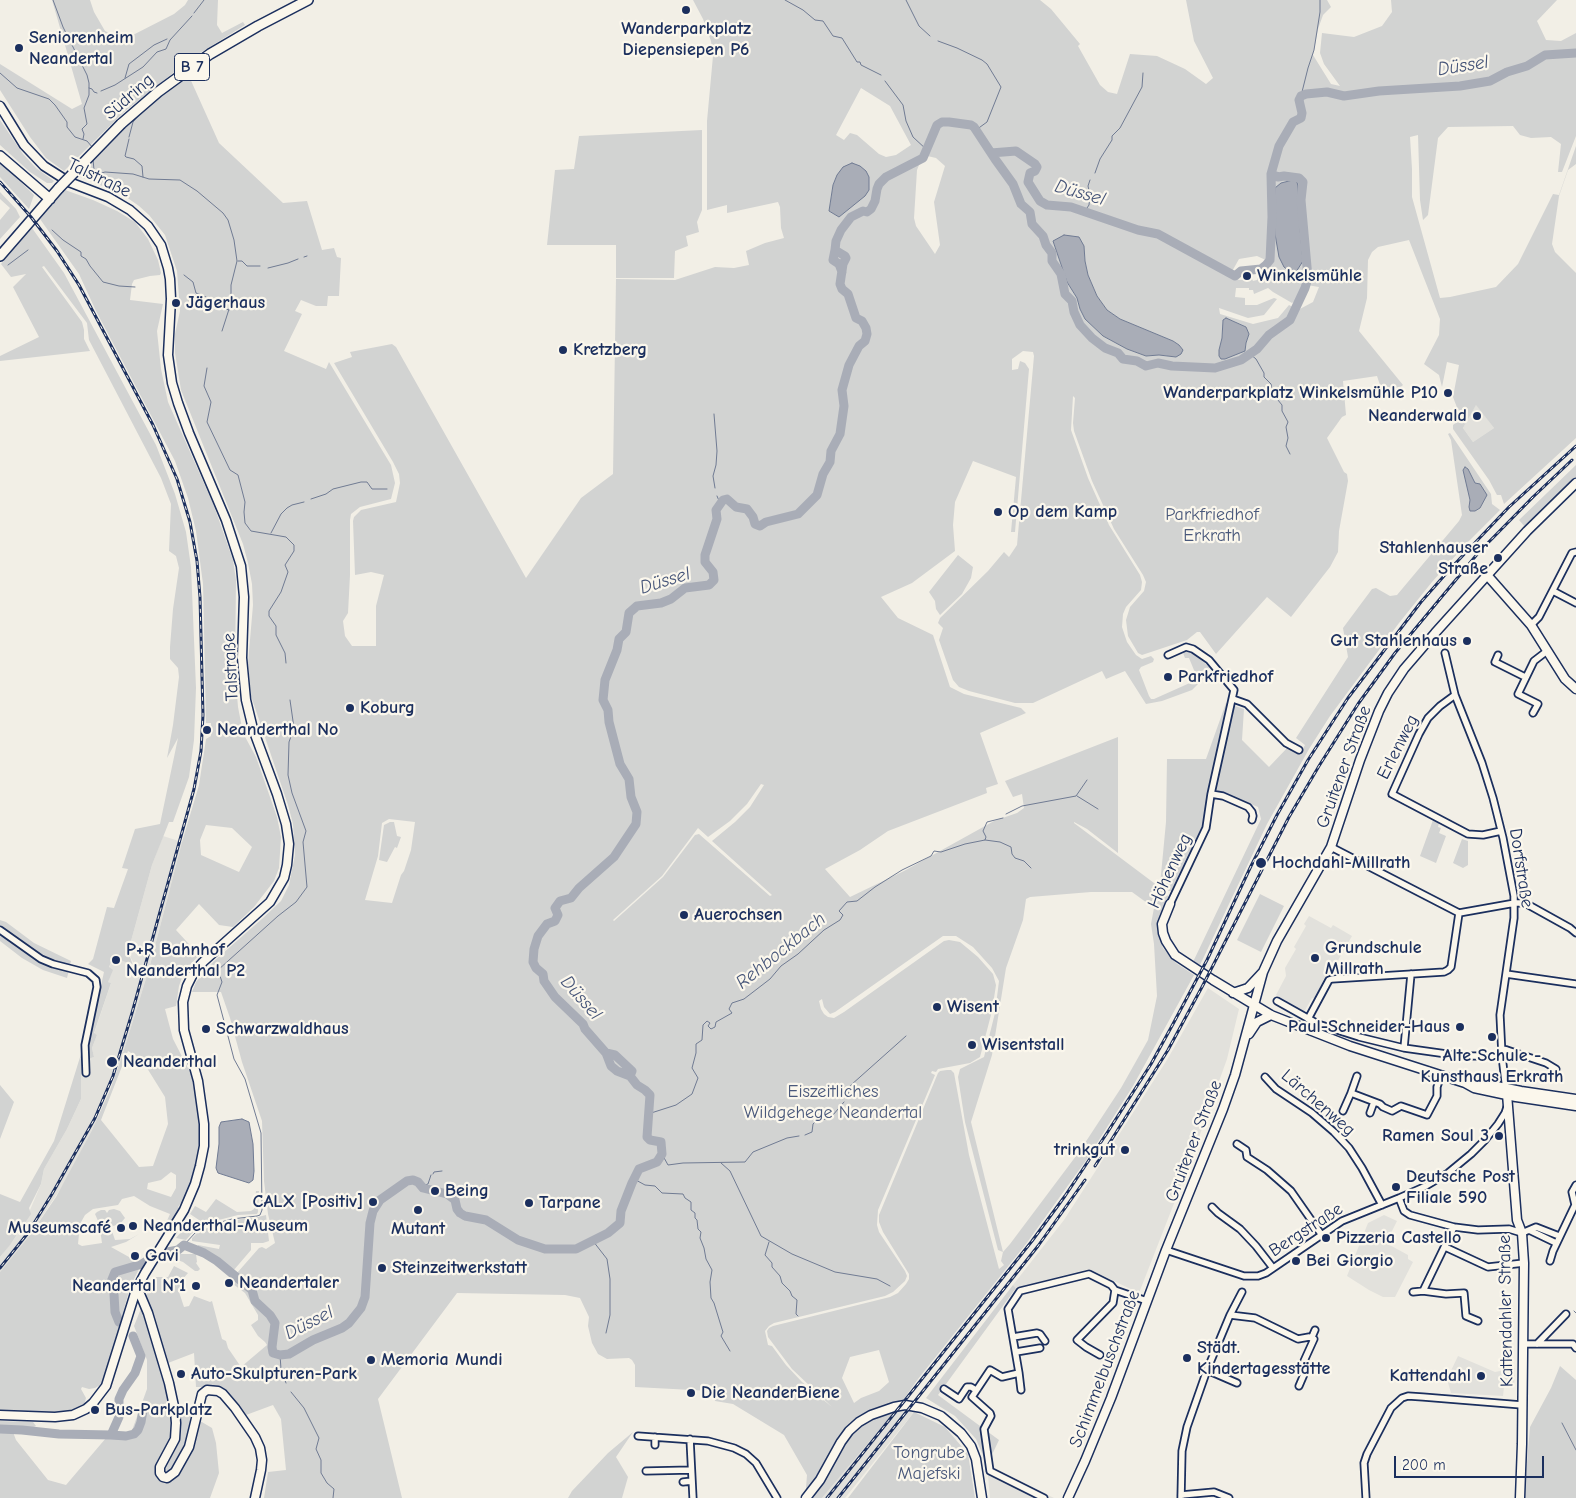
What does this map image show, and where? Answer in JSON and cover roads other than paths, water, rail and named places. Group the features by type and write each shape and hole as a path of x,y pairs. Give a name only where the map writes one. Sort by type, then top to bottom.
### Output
{"main road":[{"name":"Südring","path":"0,256 59,188 121,124 163,88 210,54 308,0"},
{"name":"Talstraße","path":"0,106 33,156 44,166 69,182 108,198 130,210 155,235 165,256 170,279 171,299 168,355 172,383 186,426 226,520 241,566 244,597 242,658 246,700 253,728 286,824 289,844 288,865 284,878 270,902 203,962 194,972 187,986 183,1002 184,1030 200,1092 204,1124 203,1155 196,1184 189,1200 136,1290 106,1386 97,1399 86,1409 73,1415 61,1417 0,1415"},
{"path":"0,156 50,198"},
{"name":"Gruitener Straße","path":"1166,1250 1223,1109 1246,1038 1253,1004 1263,972 1277,941 1332,847 1360,760 1388,693 1418,652 1536,522 1576,483"},
{"path":"1487,575 1531,625 1565,679 1576,689"},
{"name":"Höhenweg","path":"1170,904 1162,924 1170,949 1182,960 1271,1015 1350,1046 1465,1083 1474,1088 1507,1095"},
{"path":"1233,992 1248,988 1263,972"},
{"path":"1246,1038 1257,1022 1271,1015"},
{"path":"1507,1095 1521,1091 1576,1099"},
{"path":"1507,1095 1576,1106"},
{"name":"Kattendahler Straße","path":"1507,1095 1518,1220 1525,1232 1520,1498"},
{"name":"Schimmelbuschstraße","path":"1068,1498 1111,1398 1166,1250"},
{"path":"136,1290 140,1294 148,1313 169,1383 175,1411 174,1439 159,1470 163,1476 170,1477 181,1464 193,1434 202,1394 207,1390 214,1390 223,1394 255,1437 260,1448 262,1460 255,1498"},
{"path":"806,1498 820,1480 849,1431 871,1415 894,1407 905,1406 922,1408 941,1416 961,1433 971,1446 976,1459 982,1498"}],"street":[{"path":"1531,625 1539,617 1572,553 1576,552"},
{"path":"1552,591 1576,603"},
{"path":"1168,655 1186,647 1197,651 1209,660 1233,688 1233,698 1247,704 1286,743 1299,750"},
{"path":"1533,713 1538,704 1518,694 1534,661 1547,651"},
{"name":"Dorfstraße","path":"1445,654 1455,695 1482,763 1493,798 1515,903 1500,1015 1507,1095"},
{"path":"1498,655 1495,662 1525,677"},
{"name":"Erlenweg","path":"1455,695 1428,718 1392,794 1468,834 1483,835 1501,831"},
{"name":"Höhenweg","path":"1170,904 1206,828 1211,794 1233,698"},
{"path":"1211,794 1223,796 1248,807 1252,812 1252,820"},
{"path":"1332,847 1459,913 1525,903 1576,933"},
{"path":"1308,1019 1332,979 1444,972 1448,970 1451,966 1459,913"},
{"path":"0,930 41,959 53,964 88,972 96,980 97,987 85,1045 86,1073"},
{"path":"1404,1048 1412,974"},
{"path":"1506,974 1576,984"},
{"path":"1277,1001 1318,1024 1359,1037 1404,1048 1461,1056 1502,1053 1507,1050 1546,1063 1556,1070"},
{"path":"1351,1093 1380,1104 1382,1107 1392,1110 1401,1106 1427,1116 1437,1096 1437,1087 1441,1075"},
{"path":"1343,1112 1357,1076"},
{"name":"Lärchenweg","path":"1265,1077 1276,1089 1312,1113 1349,1148 1382,1205"},
{"name":"Bergstraße","path":"1166,1250 1244,1276 1258,1276 1273,1268 1342,1221 1426,1186 1456,1166 1471,1154 1498,1124 1505,1112 1507,1095"},
{"path":"1370,1113 1374,1102"},
{"path":"1498,1124 1510,1123"},
{"path":"1237,1144 1246,1150 1247,1157 1267,1170 1291,1190 1321,1234"},
{"path":"1550,1261 1559,1236 1575,1205 1572,1192 1576,1185"},
{"path":"1399,1198 1404,1211 1410,1215 1454,1227 1478,1230 1509,1229 1525,1232 1556,1243"},
{"path":"1212,1207 1240,1229 1273,1268"},
{"path":"1424,1291 1454,1227"},
{"path":"1525,1232 1536,1227 1559,1236"},
{"path":"1445,1247 1488,1267 1524,1263"},
{"path":"1021,1390 1008,1309 1020,1291 1089,1274 1111,1285 1115,1290 1147,1301"},
{"path":"1100,1355 1078,1340 1113,1303 1115,1290"},
{"path":"1230,1498 1214,1492 1181,1496 1181,1473 1183,1444 1187,1427 1207,1370 1230,1315 1242,1292"},
{"path":"1413,1292 1464,1293 1466,1316 1478,1321"},
{"path":"1538,1344 1566,1314"},
{"path":"1230,1315 1255,1318 1298,1339 1312,1337"},
{"path":"1299,1386 1305,1372 1304,1361 1314,1339 1312,1337 1315,1330"},
{"path":"1013,1337 1037,1333 1045,1341"},
{"path":"1523,1344 1575,1346"},
{"path":"1016,1352 1040,1348"},
{"path":"1019,1373 1002,1377 990,1370 972,1397 991,1416 984,1430 990,1471 1044,1498"},
{"path":"1207,1370 1237,1383"},
{"path":"944,1390 959,1399 967,1387 976,1390"},
{"path":"1366,1498 1364,1463 1367,1454 1391,1408 1402,1398 1408,1396 1522,1405"},
{"path":"638,1436 690,1439 721,1443 734,1448 756,1462 777,1498"},
{"path":"654,1445 655,1437"},
{"path":"690,1439 693,1498"},
{"path":"646,1471 691,1470"},
{"path":"683,1482 692,1481"}],"waterway":[{"path":"53,0 63,27 87,75 89,83 89,95 84,108 87,124 82,129 83,139"},
{"path":"194,13 204,0"},
{"path":"785,0 803,10 815,20 823,21 833,36 842,38 857,62 881,75"},
{"path":"906,0 919,26 930,36"},
{"path":"1301,96 1314,50 1320,0"},
{"path":"101,91 115,85 143,67 157,52 166,49 170,40 192,16"},
{"path":"125,78 129,64 154,45 167,39"},
{"path":"938,41 982,60 987,64 1001,87 987,122 976,130"},
{"name":"Düssel","path":"991,153 1016,151 1035,164 1037,167 1035,171 1030,173 1028,182 1040,201 1047,205 1071,207 1138,230 1158,234 1235,276 1241,271 1261,269 1270,260 1271,174 1279,146 1293,122 1301,118 1302,113 1299,100 1301,96 1327,92 1344,96 1379,91 1460,86 1490,81 1507,72 1527,66 1545,55 1576,53"},
{"path":"0,73 17,88 49,99 67,122 67,127 75,137 87,141 93,148"},
{"path":"1095,173 1100,159 1112,140 1112,136 1120,128 1142,87 1143,73"},
{"path":"885,81 903,105 906,121 913,137 927,150"},
{"path":"89,88 97,93"},
{"path":"129,137 133,122 140,114"},
{"name":"Düssel","path":"119,1322 115,1312 111,1282 115,1272 142,1264 157,1254 178,1250 184,1245 204,1253 217,1261 252,1290 255,1301 270,1315 275,1323 273,1353 280,1355 289,1354 313,1340 342,1328 349,1323 361,1308 365,1297 370,1223 373,1211 380,1200 407,1181 413,1180 418,1182 423,1188 447,1194 455,1200 457,1209 465,1216 486,1220 518,1240 545,1249 576,1249 608,1233 620,1223 621,1211 639,1169 657,1162 662,1154 661,1142 650,1140 647,1137 650,1095 637,1085 630,1076 632,1071 615,1055 606,1053 585,1029 583,1024 555,997 544,981 543,974 536,968 533,962 534,949 538,936 547,924 555,921 558,915 555,908 560,901 571,898 579,888 614,857 636,824 637,812 631,797 629,779 620,764 609,722 608,710 603,700 605,680 617,650 619,639 626,632 629,613 637,606 661,603 671,599 685,588 709,585 714,580 713,572 705,562 705,555 717,519 716,510 723,500 727,499 736,507 747,509 753,517 755,524 760,526 766,522 798,514 817,495 823,474 830,462 831,451 840,434 844,406 842,390 849,365 859,346 865,341 867,334 862,321 856,318 848,294 842,289 840,284 843,264 846,258 835,250 836,241 841,230 851,217 871,209 879,184 886,177 923,158 937,125 942,122 971,125 1013,184 1021,204 1030,212 1032,224 1043,236 1046,245 1052,253 1052,261 1061,274 1065,294 1072,301 1074,312 1080,325 1092,338 1105,348 1118,353 1123,359 1137,361 1146,366 1158,363 1172,366 1215,368 1241,360 1257,349 1269,335 1290,320 1308,278 1301,200 1303,182 1299,178 1278,177 1271,174"},
{"path":"129,139 125,156 134,159 142,166 143,177"},
{"path":"93,159 94,170 98,174 105,172 133,174 149,179 180,180 197,191 223,213 228,220 234,240 237,261 231,285 231,303 222,331"},
{"path":"1085,211 1089,205 1090,195 1088,186 1090,180"},
{"path":"52,230 81,252 81,256 86,259 103,282 135,287"},
{"path":"8,265 28,250"},
{"path":"835,250 833,260 839,264 842,272"},
{"path":"268,268 298,259"},
{"path":"238,261 242,261 247,266 260,266"},
{"path":"184,275 193,282 196,293 229,310"},
{"path":"1250,354 1256,359 1264,373 1264,377 1271,384 1273,394 1282,405 1282,411 1288,422 1286,427 1288,438 1286,446 1290,454"},
{"path":"207,368 204,386 211,402 207,422 230,470 238,475 245,502 245,523 251,531 286,537 294,545 294,551 285,565 288,572 281,592 269,611 269,616 276,626 276,635 285,653 286,663"},
{"path":"714,414 717,451 713,476 715,488"},
{"path":"311,499 326,494 333,489 361,482 367,482 372,489 387,489"},
{"name":"Düssel","path":"717,496 720,503"},
{"path":"271,533 281,514 287,508 304,502"},
{"path":"184,1245 203,1227 232,1219 257,1216 260,1215 262,1210 261,1133 245,1079 234,1059 217,995 222,982 218,970 296,902 307,887 303,842 306,831 292,793 288,775 289,742 294,728 290,700"},
{"name":"Rehbockbach","path":"1006,814 1022,806 1076,796 1087,780"},
{"path":"1077,796 1098,809"},
{"name":"Rehbockbach","path":"648,1114 676,1105 692,1094 698,1078 692,1068 696,1044 702,1040 703,1025 707,1021 710,1023 708,1026 711,1029 715,1027 716,1022 732,1013 729,1009 732,1003 744,999 770,979 781,966 798,954 824,930 840,920 843,915 839,911 847,902 857,901 902,870 931,856 934,851 941,852 985,840 986,837 983,831 987,822 1003,818"},
{"path":"985,840 1000,842 1011,847 1015,858 1024,861 1031,868"},
{"path":"847,1098 851,1085 906,1036"},
{"path":"606,1053 611,1066 617,1071 630,1076"},
{"path":"805,1135 812,1132 813,1124 817,1120 828,1119 844,1102"},
{"path":"662,1154 668,1165 745,1162 753,1152 787,1138 799,1136"},
{"path":"721,1163 730,1171 761,1236 792,1254 835,1272 877,1279 890,1286"},
{"path":"433,1174 434,1172 442,1171"},
{"path":"422,1186 428,1184 431,1175"},
{"path":"634,1179 645,1185 655,1186 662,1193 683,1194 691,1202 691,1210 695,1213 698,1229 701,1232 700,1238 706,1259 712,1270 710,1282 711,1298 723,1332 721,1336 730,1351"},
{"path":"593,1241 607,1259 610,1279 610,1315 606,1333"},
{"path":"769,1242 765,1255 780,1276 782,1283 797,1300 796,1314 798,1316"},
{"name":"Düssel","path":"0,1429 59,1434 111,1435 119,1417 119,1399 135,1373 141,1356 133,1336"},
{"path":"280,1355 281,1369 286,1383"},
{"path":"291,1392 304,1408 319,1438 316,1449 321,1460 321,1473 327,1483 334,1489 333,1498"},
{"name":"Düssel","path":"111,1435 126,1436 134,1434 138,1430 143,1410"},
{"path":"1562,1423 1576,1450"}],"railway":[{"path":"0,182 31,217 57,251 79,285 153,425 177,479 190,522 197,561 200,597 203,715 201,751 194,789 113,1076 95,1118 52,1194 28,1233 0,1268"},
{"path":"827,1498 1032,1241 1107,1133 1151,1064 1173,1024 1207,960 1277,815 1308,760 1348,698 1421,602 1451,568 1509,507 1576,446"},
{"path":"1095,1166 1168,1050 1289,817 1358,704 1395,653 1479,552 1572,460"},
{"path":"838,1498 1038,1246 1085,1180"}],"place":[{"name":"Wanderparkplatz Diepensiepen P6","path":"686,10"},
{"name":"Seniorenheim Neandertal","path":"19,48"},
{"name":"Winkelsmühle","path":"1247,276"},
{"name":"Jägerhaus","path":"176,303"},
{"name":"Kretzberg","path":"563,350"},
{"name":"Wanderparkplatz Winkelsmühle P10","path":"1448,393"},
{"name":"Neanderwald","path":"1477,416"},
{"name":"Op dem Kamp","path":"998,512"},
{"name":"Stahlenhauser Straße","path":"1498,558"},
{"name":"Gut Stahlenhaus","path":"1467,641"},
{"name":"Parkfriedhof","path":"1168,677"},
{"name":"Koburg","path":"350,708"},
{"name":"Neanderthal No","path":"207,730"},
{"name":"Hochdahl-Millrath","path":"1261,863"},
{"name":"Auerochsen","path":"684,915"},
{"name":"Grundschule Millrath","path":"1315,958"},
{"name":"P+R Bahnhof Neanderthal P2","path":"116,960"},
{"name":"Wisent","path":"937,1007"},
{"name":"Paul-Schneider-Haus","path":"1460,1027"},
{"name":"Schwarzwaldhaus","path":"206,1029"},
{"name":"Alte Schule - Kunsthaus Erkrath","path":"1492,1037"},
{"name":"Wisentstall","path":"972,1045"},
{"name":"Neanderthal","path":"112,1062"},
{"name":"Ramen Soul 3","path":"1499,1136"},
{"name":"trinkgut","path":"1125,1150"},
{"name":"Deutsche Post Filiale 590","path":"1396,1187"},
{"name":"Being","path":"435,1191"},
{"name":"CALX [Positiv]","path":"373,1202"},
{"name":"Tarpane","path":"529,1203"},
{"name":"Mutant","path":"418,1210"},
{"name":"Neanderthal-Museum","path":"133,1226"},
{"name":"Museumscafé","path":"121,1228"},
{"name":"Pizzeria Castello","path":"1326,1238"},
{"name":"Gavi","path":"135,1256"},
{"name":"Bei Giorgio","path":"1296,1261"},
{"name":"Steinzeitwerkstatt","path":"382,1268"},
{"name":"Neandertaler","path":"229,1283"},
{"name":"Neandertal N°1","path":"196,1286"},
{"name":"Städt. Kindertagesstätte","path":"1187,1358"},
{"name":"Memoria Mundi","path":"371,1360"},
{"name":"Auto-Skulpturen-Park","path":"181,1374"},
{"name":"Kattendahl","path":"1481,1376"},
{"name":"Die NeanderBiene","path":"691,1393"},
{"name":"Bus-Parkplatz","path":"95,1410"}],"park label":[{"name":"Parkfriedhof Erkrath","path":"1212,525"},
{"name":"Eiszeitliches Wildgehege Neandertal","path":"833,1102"},
{"name":"Tongrube Majefski","path":"929,1464"}]}
